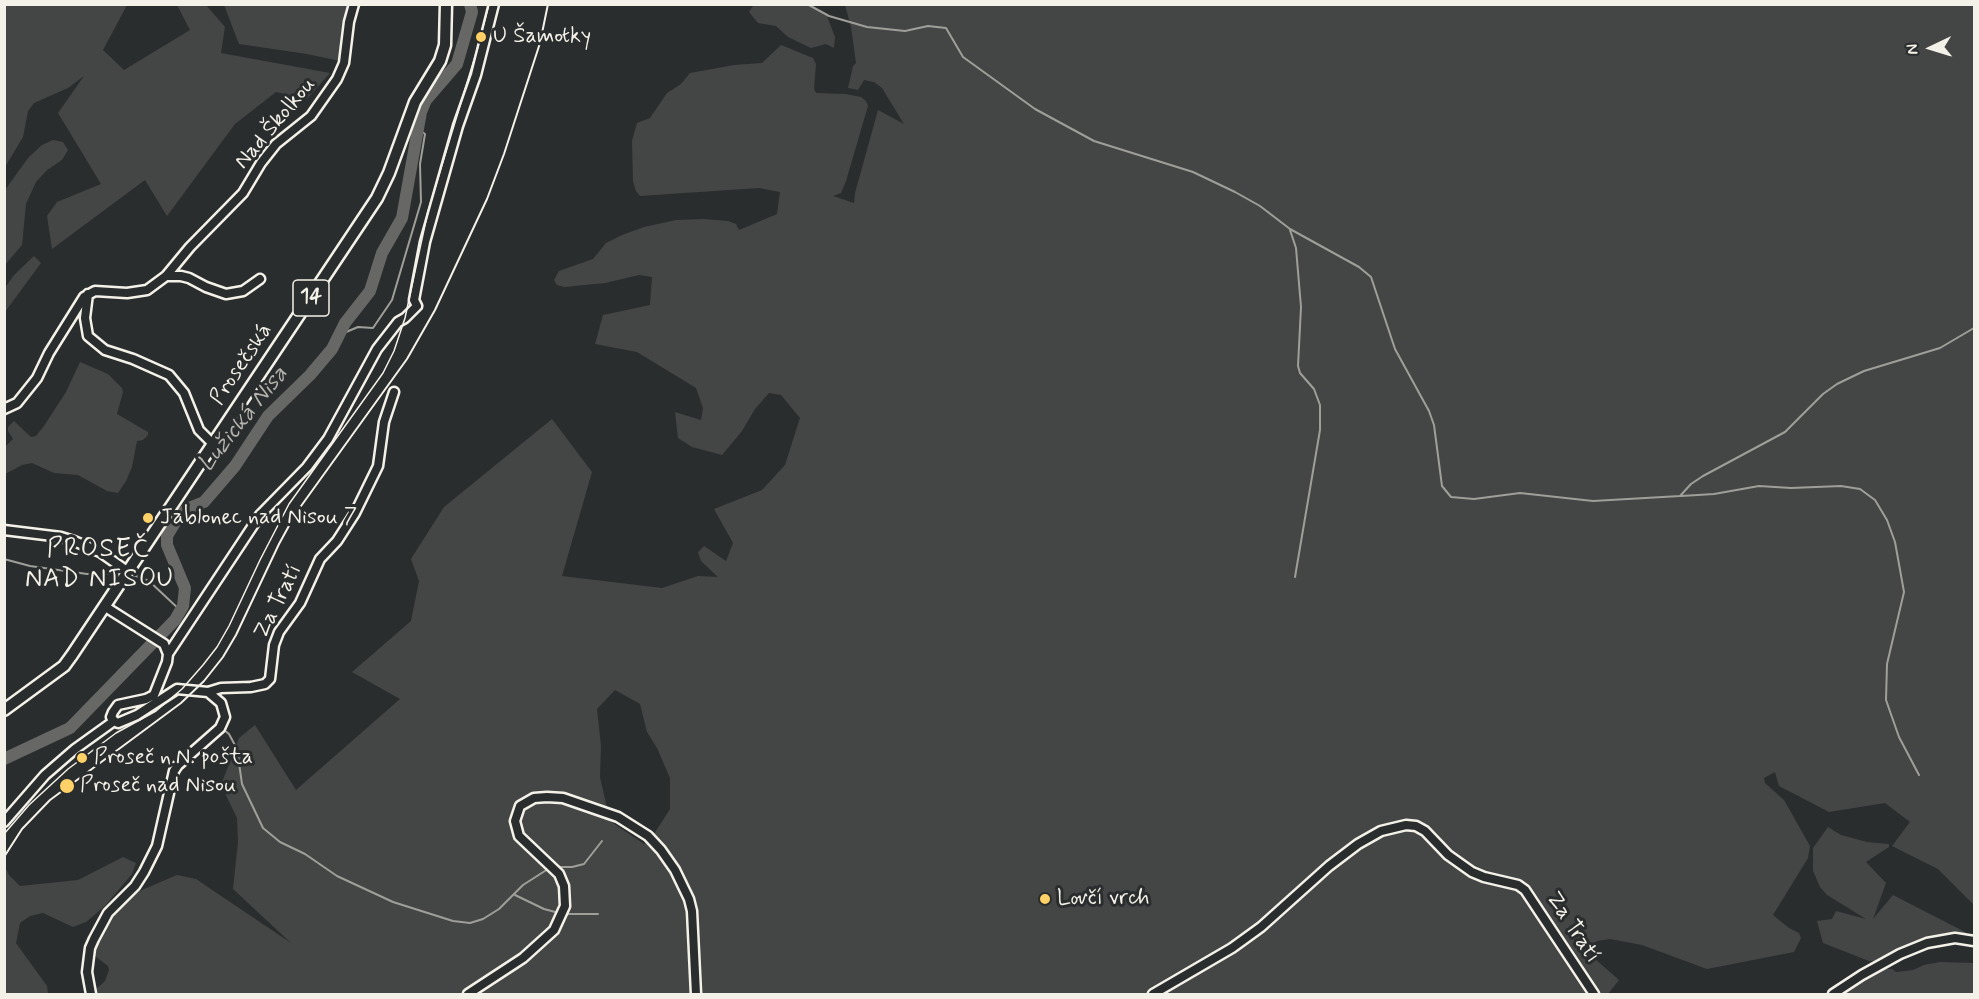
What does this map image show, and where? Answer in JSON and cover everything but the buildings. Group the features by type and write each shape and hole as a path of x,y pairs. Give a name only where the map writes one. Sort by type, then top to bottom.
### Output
{"main road":[{"name":"Prosečská","path":"4,710 64,666 377,198 389,173 415,102 443,54 446,4"}],"street":[{"name":"Nad Školkou","path":"88,293 147,290 166,276 190,247 243,193 261,163 276,144 310,116 337,79 344,63 349,22 354,4"},
{"path":"91,994 87,972 90,948 100,925 135,886 151,859 157,846 174,771 178,765 212,737 223,721 225,713 221,703 208,692 177,689 137,715 118,723 111,717 113,712 118,705 154,695 168,654 260,514 307,467 328,439 384,339 398,322 417,306 414,300 425,242 458,126 476,75 494,4"},
{"path":"166,276 176,275 189,278 226,294 243,291 260,279"},
{"path":"88,293 85,318 88,336 105,351 133,359 169,375 184,393 200,430 212,443"},
{"path":"4,409 17,403 24,396 37,378 79,302 88,293"},
{"name":"Za Tratí","path":"208,692 221,688 258,686 270,679 274,645 279,632 300,603 320,559 337,541 355,513 378,466 384,422 394,392"},
{"path":"4,530 61,537 74,541 100,552 127,571"},
{"path":"104,606 164,644 168,654"},
{"path":"4,822 45,775 75,749 114,721"},
{"path":"468,994 523,958 554,930 565,906 564,886 559,874 519,836 515,820 520,806 534,798 547,796 563,798 618,817 648,836 661,850 675,870 692,911 696,994"},
{"name":"Za Tratí","path":"1153,994 1232,948 1286,907 1358,844 1376,833 1395,826 1416,826 1425,831 1448,855 1465,868 1484,877 1518,885 1532,899 1594,994"},
{"path":"1833,994 1900,954 1927,943 1955,938 1974,941"}],"shaded area":[{"path":"5,4 127,5 103,50 124,70 190,30 177,5 206,5 225,27 221,53 330,73 307,99 276,92 235,124 167,216 145,180 52,249 47,216 57,202 101,184 58,113 84,76 68,88 34,103 28,111 23,137 5,167"},
{"path":"224,5 349,5 340,61 239,44"},
{"path":"750,5 808,5 827,16 835,37 834,48 826,44 811,48 788,37 776,26 758,23 749,12 753,6"},
{"path":"845,5 1974,5 1974,905 1938,869 1892,846 1910,822 1885,803 1829,812 1779,786 1775,772 1764,778 1765,783 1784,800 1810,846 1808,858 1773,915 1799,933 1801,938 1794,952 1707,969 1642,945 1610,939 1597,941 1586,951 1619,980 1608,994 95,994 94,991 105,981 109,970 108,966 95,956 99,937 108,922 135,893 177,875 196,879 291,943 233,889 238,842 237,818 221,785 239,738 255,725 296,790 400,699 352,672 411,621 419,581 411,559 444,507 552,419 592,472 562,576 662,588 698,576 718,577 701,561 698,552 704,546 726,561 733,543 714,509 762,490 785,465 800,418 781,395 769,393 722,455 692,447 678,438 675,412 701,420 703,408 696,388 637,352 595,344 603,315 650,305 652,277 639,275 605,283 564,287 557,285 554,280 559,271 593,259 606,243 644,227 676,220 704,219 728,221 736,224 739,230 777,214 780,192 759,188 640,196 633,181 632,141 637,123 650,118 667,93 681,84 690,73 734,65 762,63 781,45 813,58 816,64 814,89 816,93 846,94 861,97 866,101 868,106 846,181 841,193 833,196 854,203 878,110 904,124 882,88 874,82 864,80 858,90 848,88 853,66 856,63","holes":["615,690 640,704 647,732 670,778 670,809 654,834 644,844 610,821 600,777 601,746 597,709"]},
{"path":"53,140 63,142 68,150 62,160 47,170 36,182 26,204 22,245 5,265 5,190 28,158 42,145"},
{"path":"34,256 41,263 5,312 5,288 14,275"},
{"path":"80,362 108,374 122,388 117,414 148,432 143,440 137,441 132,467 118,493 107,491 78,475 54,473 32,463 22,465 5,474 5,447 13,439 8,427 14,421 31,437 36,436 66,392"},
{"path":"1828,827 1841,835 1867,842 1889,844 1889,847 1866,862 1886,883 1873,919 1893,895 1967,933 1927,941 1874,961 1823,943 1817,921 1832,919 1836,911 1866,919 1827,895 1820,887 1813,871 1813,848"},
{"path":"123,857 136,863 132,874 105,906 86,922 73,927 43,913 30,916 20,923 16,943 47,986 48,994 5,994 5,867 9,875 20,886 78,880"},
{"path":"1940,962 1974,963 1974,994 1844,994 1884,969 1892,969 1896,972 1913,970"}],"waterway":[{"name":"Lužická Nisa","path":"4,759 70,728 175,620 183,606 185,588 167,545 167,536 179,516 189,508 204,502 235,466 268,416 310,375 332,349 345,323 370,291 382,253 402,218 421,112 426,100 457,64 472,12 470,4"},
{"path":"511,4 525,4"},
{"path":"807,4 829,16 867,27 905,31 928,26 946,28 963,57 1035,109 1094,141 1193,172 1235,192 1260,206 1290,229 1359,267 1371,277 1395,349 1429,411 1434,425 1442,486 1451,497 1474,499 1520,493 1593,501 1680,496 1691,484 1703,476 1785,432 1823,394 1837,384 1864,371 1940,348 1974,328"},
{"path":"339,335 358,327 373,328 392,300 421,202 420,164 425,134 418,129"},
{"path":"1290,230 1296,248 1301,307 1298,366 1300,373 1314,389 1320,405 1320,430 1295,577"},
{"path":"1681,496 1714,494 1759,486 1791,488 1841,486 1860,489 1875,500 1887,520 1895,542 1904,592 1887,664 1886,700 1899,737 1919,775"},
{"path":"4,559 30,566 87,574 123,572"},
{"path":"131,574 149,581 181,611"},
{"path":"223,729 229,734 237,749 242,784 263,828 280,842 305,854 337,876 393,902 453,921 470,923 483,919 499,909 523,885 548,869"},
{"path":"556,867 584,864 602,841"},
{"path":"515,895 544,909 559,913"},
{"path":"565,914 598,914"}],"tram line":[{"path":"4,834 29,805 68,769 116,733 156,711 182,689 203,665 229,626 289,504 383,373 394,351 405,318 428,211 489,4"}],"railway":[{"path":"4,857 22,829 50,800 181,703 204,681 223,657 296,513 407,359 435,310 487,199 504,154 540,43 548,4"}],"place":[{"name":"U Šamotky","path":"481,37"},
{"name":"Jablonec nad Nisou 7","path":"148,518"},
{"name":"Proseč n.N. pošta","path":"82,758"},
{"name":"Proseč nad Nisou","path":"67,786"},
{"name":"Lovčí vrch","path":"1045,899"}],"district":[{"name":"PROSEČ NAD NISOU","path":"100,566"}]}
